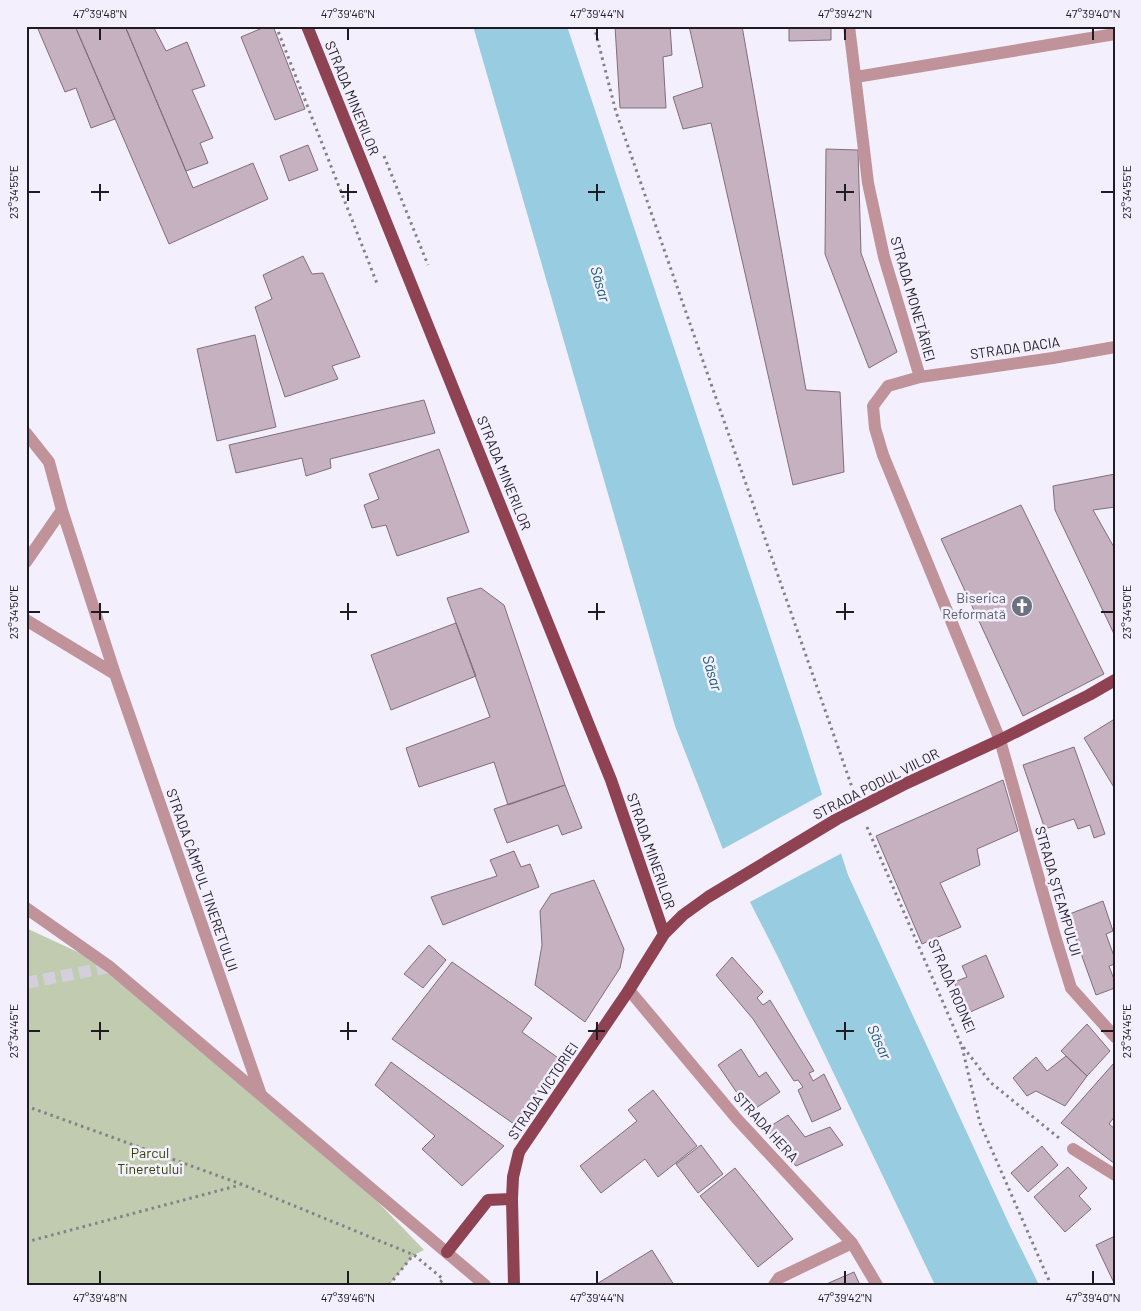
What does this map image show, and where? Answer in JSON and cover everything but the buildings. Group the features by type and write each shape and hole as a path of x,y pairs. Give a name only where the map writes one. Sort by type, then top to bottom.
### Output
{"main road":[{"name":"STRADA MINERILOR","path":"307,26 611,780 664,934"},
{"name":"STRADA PODUL VIILOR","path":"664,934 683,915 708,897 837,818 1000,740 1115,680"},
{"name":"STRADA VICTORIEI","path":"514,1285 513,1177 520,1152 664,934"},
{"path":"447,1252 488,1200 512,1200"}],"street":[{"name":"STRADA MONETĂRIEI","path":"849,26 868,183 884,257 920,377 888,386 873,406 875,428 883,455 1000,740"},
{"path":"856,77 1115,34"},
{"name":"STRADA DACIA","path":"920,377 1115,348"},
{"name":"STRADA CÂMPUL TINERETULUI","path":"26,433 49,462 62,510 115,674 261,1095"},
{"path":"26,562 62,510"},
{"path":"26,620 115,674"},
{"name":"STRADA ȘTEAMPULUI","path":"1000,740 1071,988 1113,1032"},
{"path":"26,908 110,967 485,1285"},
{"name":"STRADA HERA","path":"628,990 737,1119 852,1243 877,1285"},
{"path":"1073,1149 1115,1175"},
{"path":"774,1285 779,1278 852,1243"}],"path":[{"path":"276,26 378,286"},
{"name":"STRADA RODNEI","path":"594,26 616,112 859,808 961,1044 990,1082 1073,1149"},
{"path":"384,156 428,265"},
{"path":"961,1044 980,1123 1051,1285"},
{"path":"26,1106 241,1184 414,1255 443,1279 438,1285"},
{"path":"26,1242 241,1184"},
{"path":"390,1285 414,1255"}],"green space":[{"name":"Parcul Tineretului","path":"26,928 110,967 329,1151 424,1250 414,1255 389,1285 26,1285"}],"water":[{"name":"Săsar","path":"473,26 567,26 848,875 1039,1285 935,1285 779,959 722,847 675,726"}],"pier":[{"path":"825,793 844,852 748,903 721,850"}],"tunnel":[{"path":"26,983 110,967"}],"place":[{"name":"Biserica Reformată","path":"1022,606"}]}
